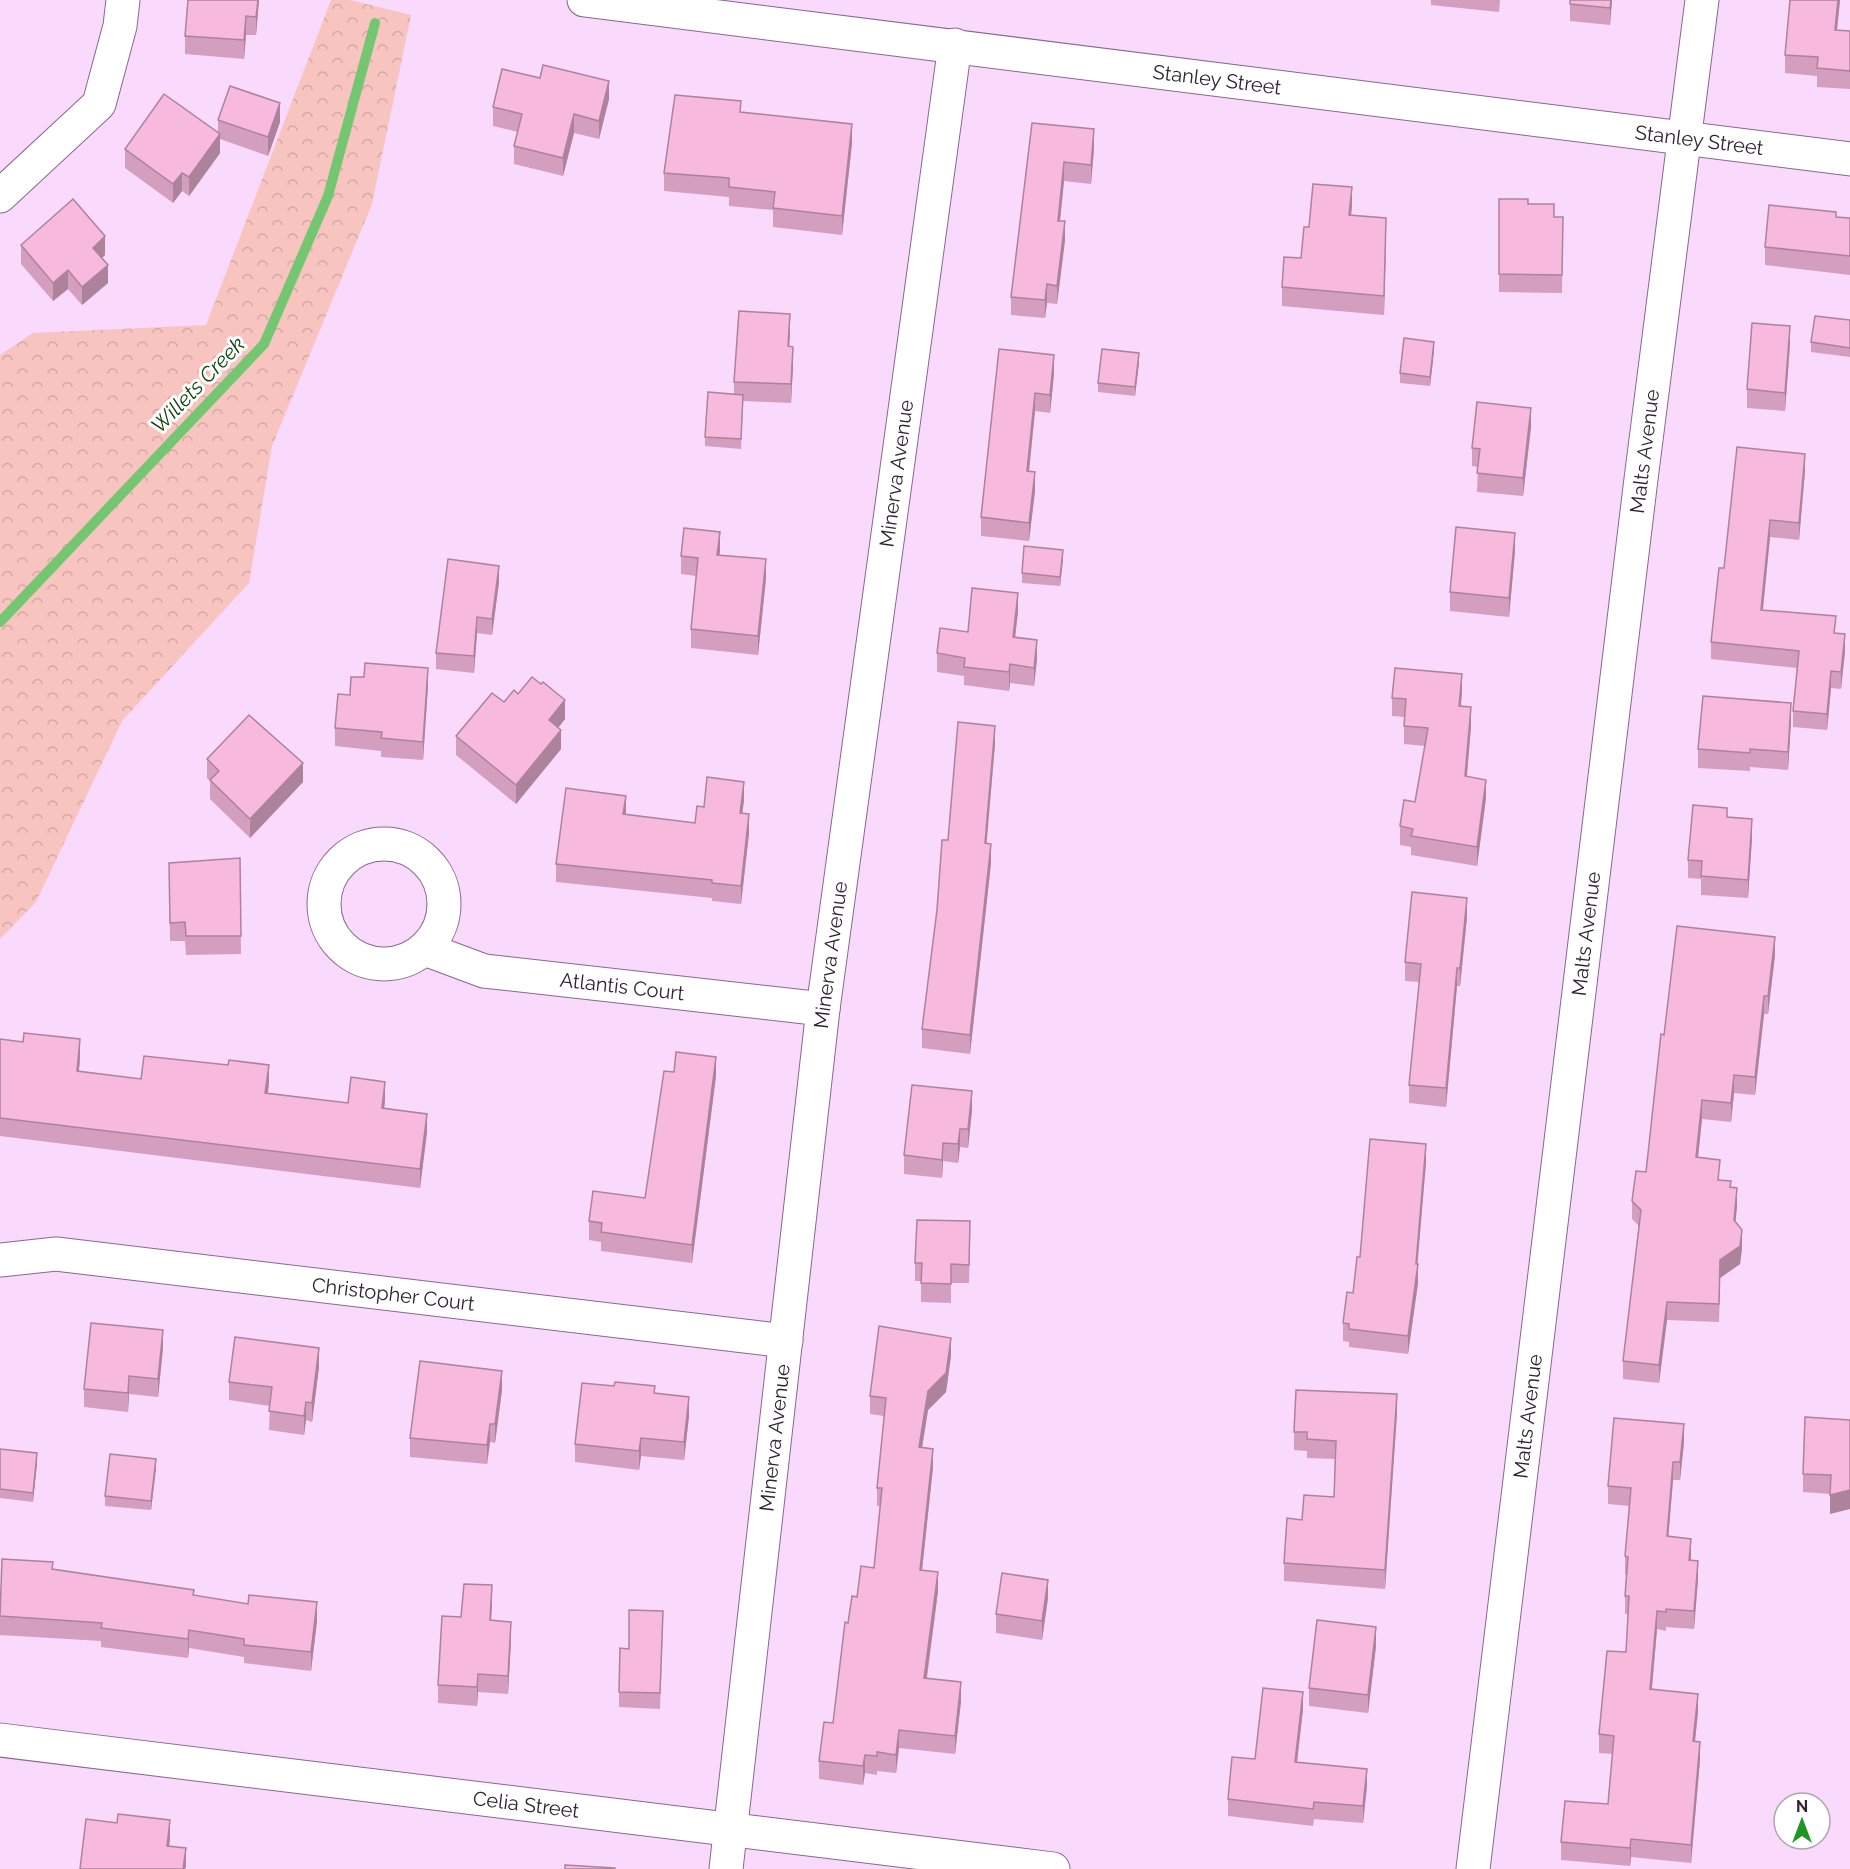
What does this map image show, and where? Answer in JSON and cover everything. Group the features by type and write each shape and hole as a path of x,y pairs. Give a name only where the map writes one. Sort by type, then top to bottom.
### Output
{"street":[{"path":"0,196 99,104 120,26 123,0"},
{"name":"Stanley Street","path":"584,0 1850,159"},
{"name":"Malts Avenue","path":"1473,1869 1702,0"},
{"name":"Minerva Avenue","path":"726,1869 823,1009 955,45"},
{"name":"Atlantis Court","path":"425,950 484,971 823,1009"},
{"name":"Christopher Court","path":"0,1260 56,1254 786,1341"},
{"name":"Celia Street","path":"0,1740 1053,1869"}],"green space":[{"path":"331,0 350,0 411,15 372,204 272,446 249,583 122,721 36,902 0,939 0,355 33,333 206,325"}],"building":[{"path":"188,0 258,0 256,17 246,16 244,40 185,36"},
{"path":"1570,0 1611,0 1610,8 1570,4"},
{"path":"1790,0 1838,0 1835,30 1850,31 1850,71 1817,68 1818,57 1785,55"},
{"path":"543,65 609,81 599,121 574,114 563,158 514,146 522,114 493,107 502,69 540,78"},
{"path":"230,86 280,103 268,137 218,120"},
{"path":"164,94 220,134 189,177 182,173 173,184 125,149"},
{"path":"675,95 741,101 740,112 852,124 842,216 773,208 775,192 729,187 729,178 664,173"},
{"path":"1032,123 1094,129 1091,165 1064,162 1058,221 1065,221 1057,286 1047,284 1045,300 1011,297"},
{"path":"1313,184 1352,187 1349,215 1386,218 1384,296 1282,287 1284,257 1301,258 1304,227 1309,227"},
{"path":"73,199 105,236 93,248 108,265 82,287 68,270 53,283 21,245"},
{"path":"1499,199 1528,199 1528,204 1554,204 1554,217 1563,217 1562,275 1499,274"},
{"path":"1769,205 1836,212 1836,217 1850,218 1850,256 1765,247"},
{"path":"739,311 790,314 788,346 793,347 791,384 734,382"},
{"path":"1815,316 1850,320 1850,348 1811,342"},
{"path":"1752,323 1790,326 1785,393 1747,389"},
{"path":"1404,338 1434,342 1430,377 1400,373"},
{"path":"999,349 1054,355 1050,395 1035,393 1027,471 1035,472 1029,523 981,517"},
{"path":"1102,349 1139,353 1135,387 1098,383"},
{"path":"708,392 743,395 741,439 705,437"},
{"path":"1477,402 1531,408 1523,478 1477,473 1480,449 1472,448"},
{"path":"1737,447 1805,454 1799,523 1770,520 1761,610 1836,616 1834,633 1845,634 1841,672 1831,671 1827,714 1793,711 1799,651 1711,642 1719,568 1724,568"},
{"path":"1456,527 1515,533 1509,598 1450,592"},
{"path":"684,528 720,532 717,555 766,559 758,636 691,629 698,558 681,556"},
{"path":"1024,546 1063,550 1060,577 1022,573"},
{"path":"448,559 499,566 492,619 477,617 474,656 436,653"},
{"path":"972,588 1018,593 1013,637 1037,640 1034,668 1010,664 1009,672 964,667 965,658 937,653 940,628 968,632"},
{"path":"365,663 428,668 423,742 381,738 382,732 335,728 338,694 350,695 351,677 364,677"},
{"path":"1395,668 1462,674 1459,706 1471,707 1465,776 1486,780 1477,847 1411,836 1413,829 1400,826 1404,800 1415,802 1428,728 1404,726 1406,699 1392,698"},
{"path":"532,677 541,684 543,682 565,700 549,720 561,730 516,785 456,736 492,693 504,702 514,690 518,694"},
{"path":"1703,696 1791,703 1788,752 1750,749 1750,753 1698,749"},
{"path":"249,715 303,763 250,819 210,780 219,771 207,759"},
{"path":"958,722 995,726 985,843 991,844 970,1035 922,1029 937,910 942,840 948,840"},
{"path":"707,777 744,782 740,813 749,814 741,886 712,883 712,880 556,864 566,788 626,796 623,814 695,823 697,806 704,807"},
{"path":"1693,805 1727,808 1727,817 1752,819 1748,880 1701,876 1702,861 1688,860"},
{"path":"240,858 241,936 186,936 185,922 170,923 169,863"},
{"path":"1412,892 1467,898 1460,968 1457,968 1446,1088 1409,1085 1421,964 1405,962"},
{"path":"1677,926 1775,937 1768,996 1764,996 1755,1077 1734,1075 1731,1103 1702,1100 1696,1157 1720,1160 1718,1180 1731,1181 1730,1187 1737,1188 1734,1220 1742,1230 1740,1246 1720,1260 1719,1304 1667,1302 1659,1365 1623,1361 1641,1210 1632,1201 1636,1171 1646,1172 1661,1034 1664,1035"},
{"path":"24,1033 80,1039 77,1071 141,1079 144,1056 228,1065 229,1060 269,1065 265,1093 348,1103 351,1077 385,1082 382,1108 427,1114 420,1169 0,1118 0,1039 23,1042"},
{"path":"676,1052 716,1057 692,1245 601,1232 602,1223 589,1221 593,1191 645,1198 664,1071 674,1072"},
{"path":"912,1085 972,1091 968,1129 960,1129 958,1144 943,1143 942,1160 904,1155"},
{"path":"1370,1139 1426,1144 1416,1264 1418,1264 1408,1336 1349,1329 1349,1324 1343,1323 1347,1292 1353,1293 1357,1257 1360,1257"},
{"path":"917,1220 970,1221 969,1265 951,1264 951,1284 921,1283 922,1263 915,1263"},
{"path":"91,1323 163,1330 158,1379 129,1376 128,1393 84,1389"},
{"path":"879,1326 951,1338 946,1373 928,1391 919,1447 933,1449 920,1570 938,1572 924,1678 961,1682 955,1736 899,1730 896,1755 877,1752 877,1756 865,1755 863,1766 819,1761 824,1722 833,1723 845,1622 848,1623 852,1596 857,1597 861,1566 874,1568 882,1488 877,1488 886,1398 870,1396"},
{"path":"235,1337 319,1348 312,1403 306,1402 304,1416 269,1411 272,1387 229,1382"},
{"path":"420,1361 502,1371 495,1424 490,1424 487,1445 410,1438"},
{"path":"615,1382 655,1386 654,1393 689,1397 684,1442 641,1438 639,1451 575,1444 582,1383 614,1386"},
{"path":"1296,1390 1397,1394 1385,1570 1284,1563 1287,1518 1302,1520 1304,1495 1334,1497 1336,1441 1307,1439 1307,1432 1294,1432"},
{"path":"1805,1417 1850,1420 1850,1490 1830,1495 1831,1475 1803,1474"},
{"path":"1614,1418 1684,1424 1680,1462 1673,1462 1667,1536 1691,1539 1689,1560 1698,1561 1694,1611 1666,1609 1666,1612 1657,1611 1650,1689 1698,1694 1693,1741 1700,1742 1691,1845 1631,1839 1630,1848 1561,1842 1565,1801 1608,1804 1614,1736 1599,1734 1607,1651 1626,1652 1629,1596 1625,1596 1628,1557 1625,1556 1631,1488 1608,1486"},
{"path":"0,1449 37,1453 33,1493 0,1489"},
{"path":"110,1454 156,1459 151,1501 105,1496"},
{"path":"2,1559 53,1562 52,1569 194,1590 193,1595 248,1604 249,1595 317,1602 311,1652 244,1645 244,1639 189,1630 188,1639 101,1628 102,1623 0,1616"},
{"path":"1002,1573 1048,1580 1042,1621 996,1614"},
{"path":"464,1584 492,1585 490,1620 511,1622 508,1676 478,1674 477,1687 438,1685 442,1616 461,1617"},
{"path":"629,1610 663,1611 660,1693 619,1692 620,1648 629,1649"},
{"path":"1317,1620 1376,1627 1368,1695 1309,1688"},
{"path":"1263,1688 1303,1692 1295,1762 1367,1769 1363,1806 1314,1802 1313,1809 1228,1799 1232,1757 1255,1759"},
{"path":"118,1814 170,1820 167,1846 186,1848 183,1869 80,1869 86,1819 117,1823"},
{"path":"565,1865 615,1868 615,1869 565,1869"}],"waterway":[{"name":"Willets Creek","path":"0,622 264,344 328,196 375,23"}]}
